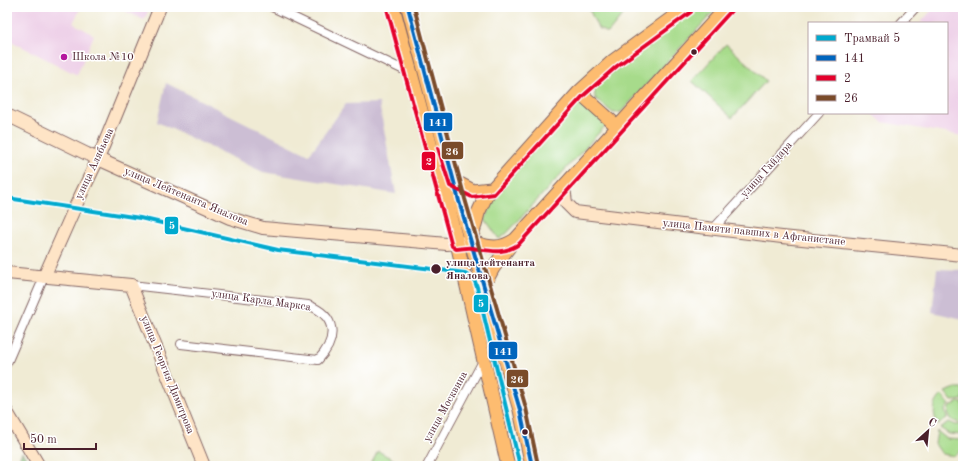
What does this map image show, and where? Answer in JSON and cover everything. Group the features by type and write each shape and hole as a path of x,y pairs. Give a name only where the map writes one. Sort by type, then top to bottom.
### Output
{"main road":[{"path":"393,7 457,243 508,466"},
{"path":"408,7 454,181 520,410 532,466"},
{"path":"471,242 481,205 491,189 579,92 613,61 687,7"},
{"path":"484,285 493,268 515,240 726,7"},
{"path":"579,92 618,127"},
{"path":"454,181 473,191 491,189"},
{"path":"471,242 487,247 500,247 515,240"}],"street":[{"name":"улица Алябьева","path":"7,363 75,207 98,159 160,7"},
{"path":"272,7 412,74"},
{"path":"903,22 916,7"},
{"name":"улица Гайдара","path":"714,228 818,114"},
{"name":"улица Лейтенанта Яналова","path":"7,115 98,159 230,218 263,228 447,244 471,242"},
{"name":"улица Памяти павших в Афганистане","path":"564,186 566,203 575,212 782,237 963,255"},
{"name":"улица Карла Маркса","path":"7,273 308,305 319,310 329,319 332,326 332,335 325,353 318,360 181,344"},
{"name":"улица Георгия Димитрова","path":"131,285 204,466"},
{"name":"улица Москвина","path":"427,466 484,358"},
{"path":"7,412 39,466"}],"shaded area":[{"name":"Школа №10","path":"7,7 81,7 73,23 94,35 77,75 7,39"},
{"name":"Школа №10","path":"117,7 150,7 144,20"},
{"path":"935,7 963,7 963,136 882,122 873,114 948,114 948,22 921,22"},
{"path":"166,83 309,155 346,104 379,103 396,194 263,172 157,122"},
{"path":"937,269 963,270 963,319 932,312"}],"green space":[{"path":"588,7 626,7 628,9 608,33 598,28"},
{"path":"695,7 718,7 621,112 613,113 595,98 594,87"},
{"path":"726,44 766,81 732,118 692,81"},
{"path":"580,100 607,124 507,233 499,239 485,219 496,190"},
{"path":"956,388 963,388 963,400 952,401 945,392"},
{"path":"942,395 949,404 945,410 947,418 938,425 934,409"},
{"path":"958,402 963,403 963,421 959,423 952,420 948,414 949,407"},
{"path":"949,422 956,425 963,424 963,435 949,434 940,428"},
{"path":"937,431 947,439 963,440 963,449 955,456 942,454 935,444"},
{"path":"378,451 405,466 370,466"},
{"path":"22,452 31,466 16,466"}],"tram line":[{"name":"5","path":"7,198 140,218 278,250 465,273 474,279 477,287 520,466"}],"transit line":[{"name":"141","path":"408,7 459,201 520,410 532,466"},
{"name":"26","path":"414,7 465,199 526,408 538,465"},
{"name":"2","path":"387,9 452,246 456,249 470,248 497,251 508,250 519,244 731,11"},
{"name":"2","path":"438,148 450,186 472,197 494,194 583,96 617,66 691,12"}],"place":[{"name":"Школа №10","path":"64,57"},
{"name":"улица лейтенанта Яналова","path":"436,269"}]}
